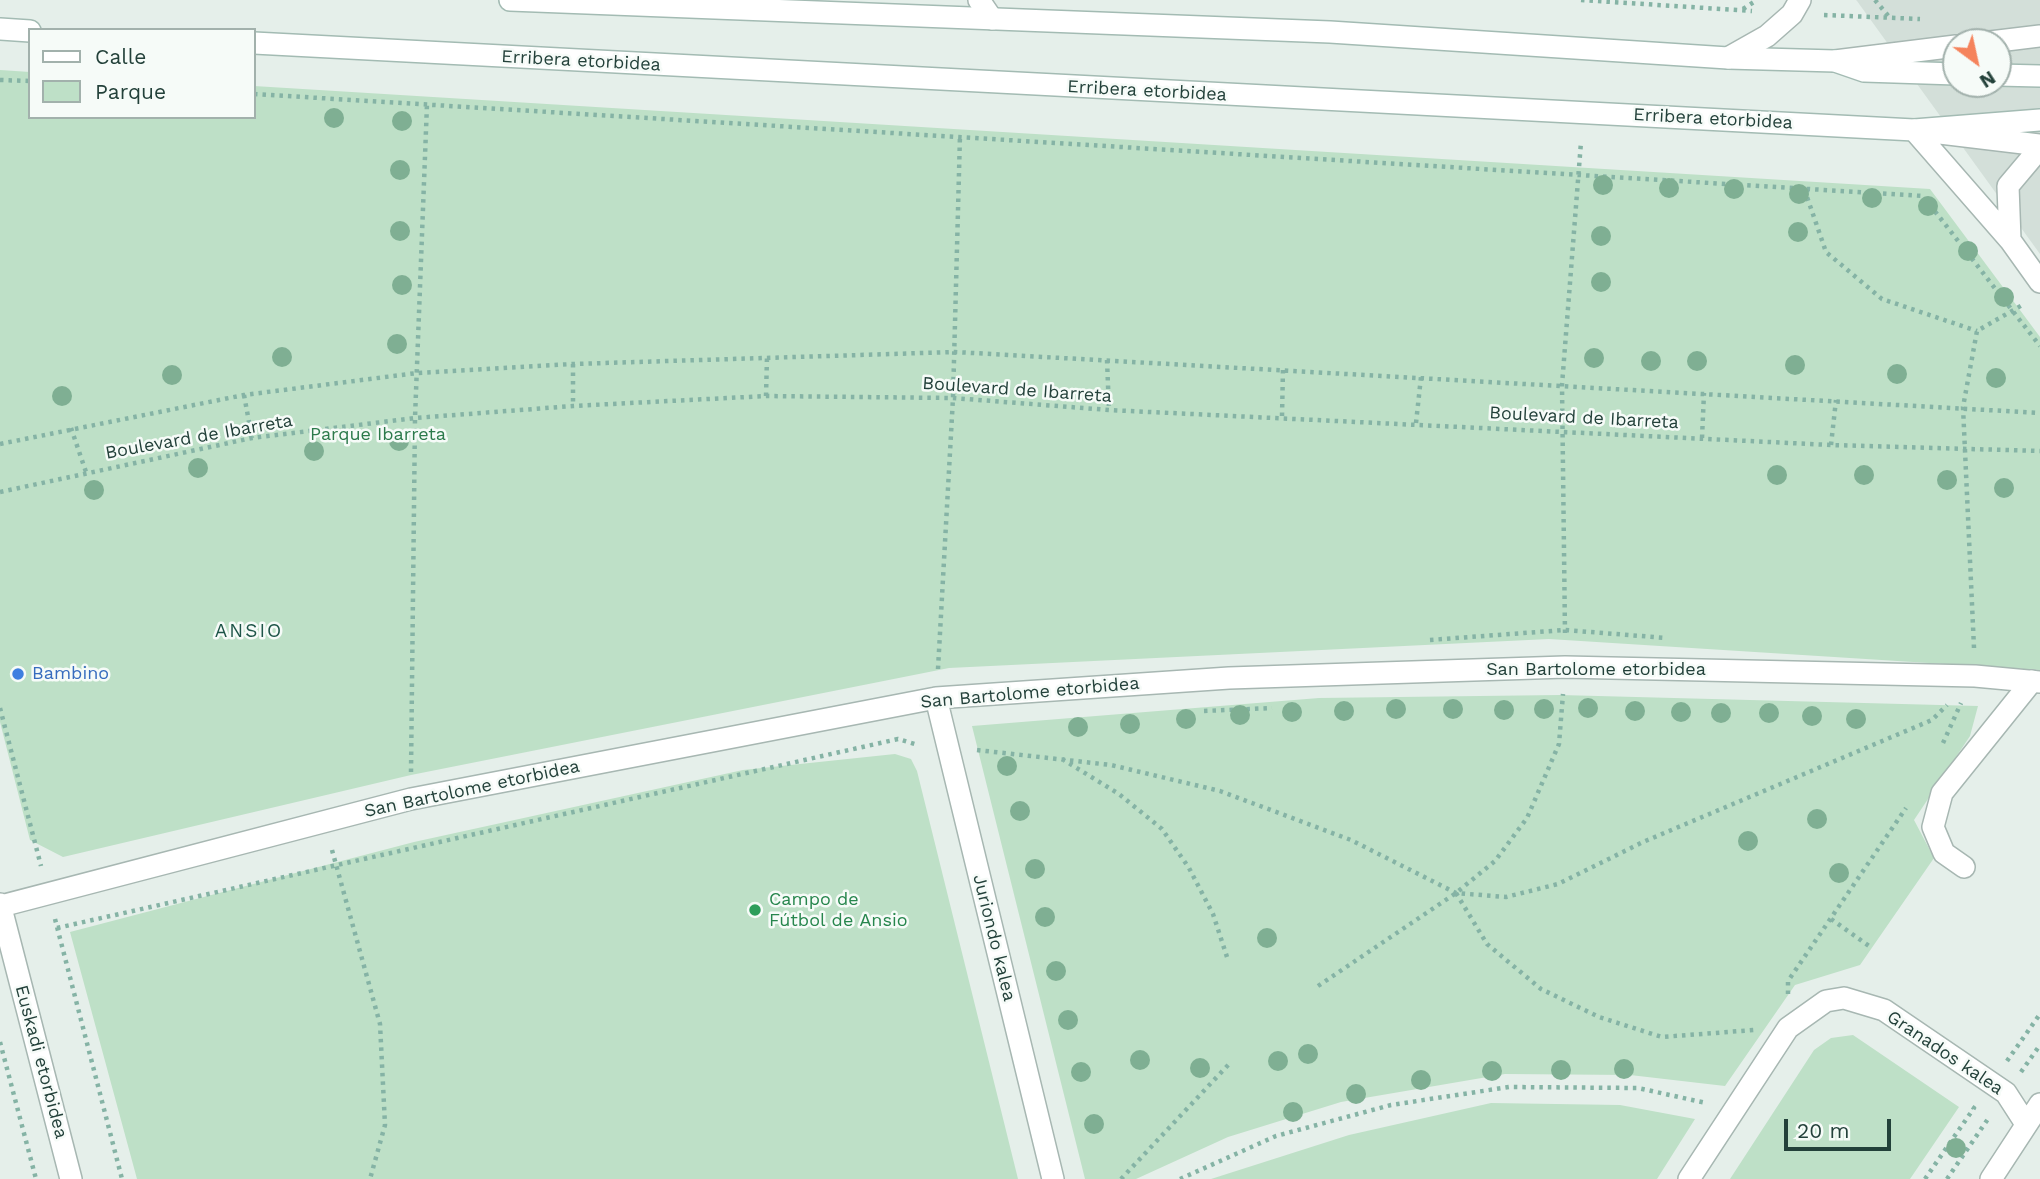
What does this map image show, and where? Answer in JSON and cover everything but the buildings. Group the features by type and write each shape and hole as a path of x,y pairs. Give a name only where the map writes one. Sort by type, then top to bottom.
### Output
{"street":[{"path":"510,0 1330,32 1728,58 1835,61 1942,48"},
{"path":"979,0 992,19"},
{"path":"1728,58 1767,36 1793,14 1800,0"},
{"path":"0,29 28,31"},
{"path":"2012,39 2040,36"},
{"name":"Erribera etorbidea","path":"256,43 1914,130 2040,147"},
{"path":"1835,61 1864,71 1942,74"},
{"path":"2012,75 2040,76"},
{"path":"1914,130 2040,120"},
{"path":"1914,130 2010,240 2036,291"},
{"path":"2010,240 2008,187 2040,147"},
{"name":"San Bartolome etorbidea","path":"0,905 411,799 936,698 1229,678 1565,667 1975,676 2036,682"},
{"path":"1964,867 1944,853 1933,827 1942,793 2036,682"},
{"name":"Juriondo kalea","path":"936,698 1053,1179"},
{"name":"Euskadi etorbidea","path":"0,905 71,1179"},
{"name":"Granados kalea","path":"1689,1179 1788,1028 1826,1001 1844,998 1884,1010 2006,1093 2026,1124"},
{"path":"1991,1179 2040,1104"}],"path":[{"path":"1741,10 1757,0"},
{"path":"1875,0 1891,19"},
{"path":"0,80 28,81"},
{"path":"256,94 960,135 1923,196 2040,346"},
{"path":"411,799 415,418 427,104"},
{"path":"1318,986 1456,893 1495,861 1527,818 1559,744 1565,667 1562,384 1583,113"},
{"path":"936,698 955,352 960,135"},
{"path":"1807,189 1807,197 1826,252 1882,299 1977,331 2013,311 2036,291"},
{"path":"1939,750 1975,676 1963,407 1977,331"},
{"name":"Boulevard de Ibarreta","path":"0,444 244,395 417,373 573,364 955,352 1562,384 2040,413"},
{"path":"766,396 767,357"},
{"path":"1107,360 1110,410"},
{"path":"573,364 573,406"},
{"path":"1282,416 1283,369"},
{"path":"1416,423 1421,377"},
{"path":"1702,438 1704,393"},
{"path":"244,395 252,438"},
{"name":"Boulevard de Ibarreta","path":"0,492 252,438 415,418 766,396 953,398 1110,410 1282,416 1831,445 2040,451"},
{"path":"1831,445 1836,400"},
{"path":"71,428 86,472"},
{"path":"1549,696 1577,695"},
{"path":"57,928 898,739 950,755 986,749 1111,765 1220,791 1350,840 1456,893 1506,897 1558,884 1643,842 1932,720 1948,703 1935,703"},
{"path":"0,708 122,1179"},
{"path":"1201,712 1285,708"},
{"path":"1058,757 1119,794 1163,830 1189,869 1213,914 1227,957"},
{"path":"1456,893 1487,944 1541,989 1599,1017 1662,1037 1788,1028 1788,981 1908,806"},
{"path":"324,822 380,1024 385,1125 370,1179"},
{"path":"1831,919 1869,946"},
{"path":"0,1042 36,1179"},
{"path":"1121,1179 1230,1063"},
{"path":"1180,1179 1276,1136 1391,1105 1509,1087 1638,1088 1734,1109"},
{"path":"1925,1179 1974,1108 1964,1100"}],"shaded area":[{"path":"1856,0 2040,0 2040,254"}],"green space":[{"name":"Parque Ibarreta","path":"0,70 28,72 28,119 256,119 256,86 1930,189 2040,337 2040,670 1549,639 949,668 411,775 63,857 30,840 0,722"},
{"path":"1560,695 1978,706 1970,736 1914,820 1934,858 1860,965 1795,985 1725,1086 1630,1075 1505,1074 1341,1102 1228,1137 1136,1179 1085,1179 972,726 1319,698"},
{"path":"895,754 911,759 917,771 1018,1179 137,1179 70,932 414,842 743,770"},
{"path":"1853,1035 1959,1107 1910,1179 1730,1179 1814,1050 1831,1038"},
{"path":"1491,1103 1620,1105 1695,1119 1657,1179 1211,1179 1349,1135"}],"place":[{"name":"Bambino","path":"18,674"},
{"name":"Campo de Fútbol de Ansio","path":"755,910"}],"district":[{"name":"ANSIO","path":"249,631"}]}
